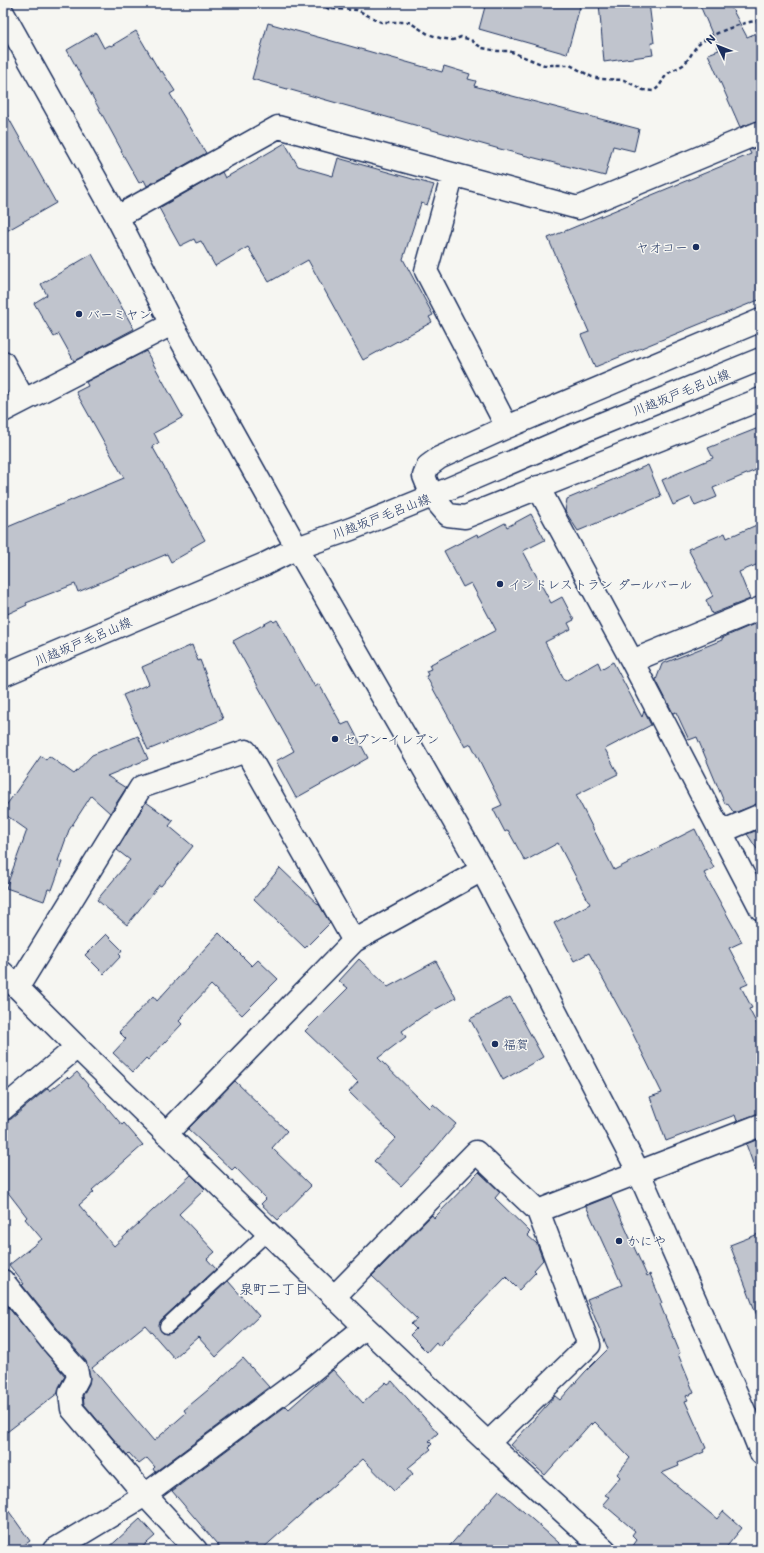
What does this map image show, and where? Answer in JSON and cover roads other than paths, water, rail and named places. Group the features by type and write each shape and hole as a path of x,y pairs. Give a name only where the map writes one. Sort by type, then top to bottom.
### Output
{"street":[{"path":"3,13 117,217 172,324 297,548 354,644 482,870 639,1173 745,1412 761,1453"},
{"path":"117,217 278,127 578,208 761,132"},
{"path":"453,174 426,271 507,427"},
{"path":"761,320 507,427 439,458 428,466 424,476 432,496 448,515 465,517 761,399"},
{"path":"3,411 172,324"},
{"name":"川越坂戸毛呂山線","path":"3,675 265,564 297,548 432,496 584,431 761,359"},
{"path":"3,362 24,400"},
{"path":"538,487 632,661 761,909"},
{"path":"632,661 761,608"},
{"path":"354,941 246,751 141,787 10,980 365,1327 488,1443 605,1550"},
{"path":"721,832 761,815"},
{"path":"166,1134 354,941 482,870"},
{"path":"3,1109 77,1047"},
{"path":"538,1211 761,1125"},
{"path":"334,1297 476,1152 538,1211 589,1345 488,1443"},
{"path":"3,1281 76,1369 78,1378 70,1393 72,1409 145,1495 196,1550"},
{"path":"54,1550 145,1495 302,1378 365,1327"}],"lane":[{"path":"167,1326 268,1232"}],"place":[{"name":"ヤオコー","path":"696,247"},
{"name":"バーミヤン","path":"79,314"},
{"name":"インドレストラン ダールバール","path":"500,584"},
{"name":"セブン-イレブン","path":"335,739"},
{"name":"福賀","path":"495,1044"},
{"name":"かにや","path":"619,1241"}],"district":[{"name":"泉町二丁目","path":"274,1289"}]}
